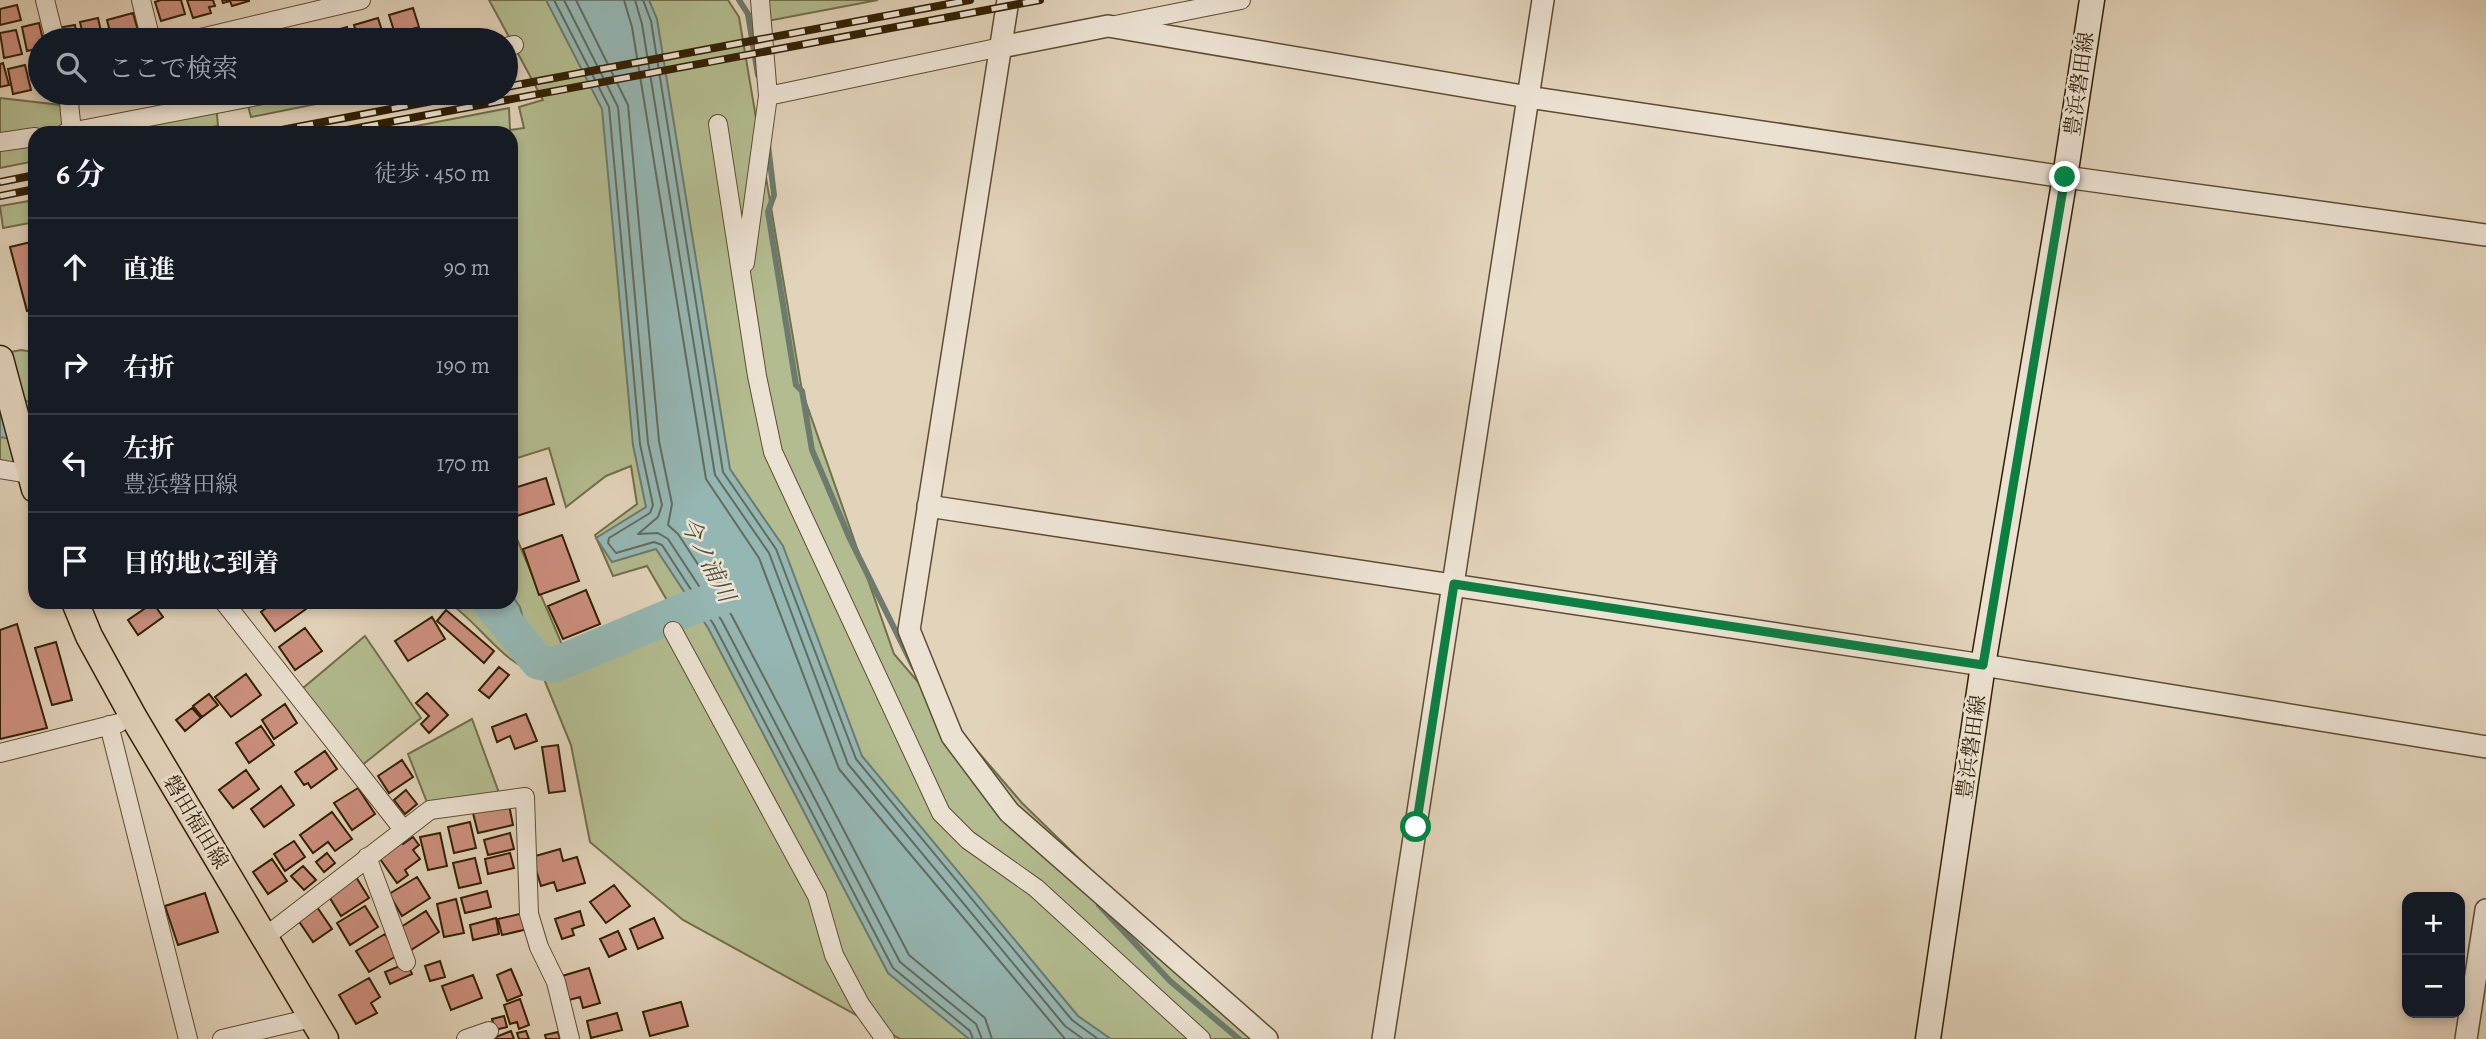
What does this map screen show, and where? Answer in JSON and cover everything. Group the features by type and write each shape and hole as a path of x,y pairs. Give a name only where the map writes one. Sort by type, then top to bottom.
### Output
{"main road":[{"name":"豊浜磐田線","path":"1928,1039 1983,665 2092,0"},
{"path":"0,360 28,462"},
{"name":"磐田福田線","path":"78,609 122,722 265,937 319,1028"}],"street":[{"path":"44,0 52,28"},
{"path":"141,0 148,28"},
{"path":"243,28 361,0"},
{"path":"743,280 768,96 760,0"},
{"path":"1008,0 909,630 952,736 1009,812 1267,1039"},
{"path":"768,96 1241,0"},
{"path":"1383,1039 1543,0"},
{"path":"1108,26 1528,97 2065,177 2486,235"},
{"path":"68,105 69,126"},
{"path":"100,126 210,105"},
{"path":"718,124 721,162 743,280 757,376 773,452 941,813 968,840 1036,888 1201,1039"},
{"path":"0,142 28,138"},
{"path":"0,469 28,475"},
{"path":"928,506 1983,665 2486,747"},
{"path":"229,609 402,828"},
{"path":"673,631 817,896 834,955 860,1004 885,1039"},
{"path":"0,753 122,722 188,1039"},
{"path":"265,937 402,828 430,810 525,797 529,914 539,947 556,982 570,1039"},
{"path":"366,856 406,962"},
{"path":"2466,1039 2486,910"},
{"path":"222,1039 319,1028"},
{"path":"466,1039 489,1031"}],"green space":[{"path":"489,0 728,0 739,17 802,391 894,654 1022,803 1264,1039 900,1039 683,920 590,842 571,745 542,674 529,670 504,654 457,609 518,609 518,541 563,647 668,602 647,566 613,576 595,535 637,504 631,466 606,476 566,507 549,448 518,458 518,129 524,128 519,107 543,100 518,54 518,28 504,28"},
{"path":"760,0 878,0 762,22"},
{"path":"0,98 28,101 28,105 61,105 63,126 28,126 28,134 0,140"},
{"path":"211,105 216,105 218,126 112,126"},
{"path":"248,105 311,105 251,117"},
{"path":"509,108 510,126 416,126"},
{"path":"28,144 28,162 0,168 0,150"},
{"path":"28,201 28,223 3,228 0,206"},
{"path":"28,351 28,473 0,468 0,354"},
{"path":"365,636 421,718 356,770 296,694"},
{"path":"472,719 502,801 430,810 408,754"}],"water":[{"name":"今ノ浦川","path":"546,0 649,0 657,19 730,469 783,546 862,756 1078,1016 1111,1039 969,1039 888,973 708,628 656,549 612,562 596,538 646,507 633,445 602,109"},
{"path":"0,395 28,401 28,442 0,437"},
{"path":"518,604 532,654 481,609 518,609"}],"building":[{"path":"181,0 185,14 161,21 155,2"},
{"path":"187,0 213,0 215,6 209,7 211,13 193,18"},
{"path":"222,0 249,1 232,6 230,1 223,3"},
{"path":"17,5 21,20 0,25 0,9"},
{"path":"413,8 419,27 393,28 389,15"},
{"path":"133,13 137,28 109,28 107,20"},
{"path":"98,18 100,28 81,28 80,22"},
{"path":"378,18 381,28 355,28 354,25"},
{"path":"39,23 40,28 28,28 27,51 22,27"},
{"path":"16,30 22,54 4,58 0,33"},
{"path":"3,63 9,85 0,87 0,64"},
{"path":"25,65 28,91 13,94 8,69"},
{"path":"28,243 28,311 27,311 10,247"},
{"path":"546,478 554,504 518,516 518,487"},
{"path":"562,535 579,581 539,595 523,549"},
{"path":"586,590 600,624 563,639 548,606"},
{"path":"144,609 157,609 163,617 138,635 128,620"},
{"path":"265,609 306,609 275,631 261,612"},
{"path":"446,610 494,651 484,663 437,621"},
{"path":"432,617 445,639 408,661 395,641"},
{"path":"17,624 47,728 0,739 0,630"},
{"path":"305,628 322,651 295,670 279,647"},
{"path":"56,642 72,700 52,705 35,648"},
{"path":"499,667 509,675 489,698 479,690"},
{"path":"246,674 261,695 231,717 215,697"},
{"path":"427,693 448,715 429,733 421,724 429,716 416,703"},
{"path":"209,694 218,705 202,717 193,706"},
{"path":"285,704 297,723 274,739 262,720"},
{"path":"192,708 201,718 185,731 176,720"},
{"path":"526,714 537,741 515,749 510,736 497,742 492,727"},
{"path":"261,726 274,745 249,763 236,743"},
{"path":"558,745 565,791 549,793 542,747"},
{"path":"325,751 337,769 311,788 308,783 304,785 295,772"},
{"path":"402,760 413,777 389,793 378,776"},
{"path":"246,770 259,789 233,808 219,790"},
{"path":"281,786 294,805 264,827 251,809"},
{"path":"358,788 375,814 352,830 334,803"},
{"path":"406,790 417,804 405,814 394,800"},
{"path":"509,805 513,825 478,833 473,813"},
{"path":"332,812 352,839 335,851 328,842 313,853 300,835"},
{"path":"470,822 476,848 454,853 448,827"},
{"path":"440,833 447,866 428,870 420,837"},
{"path":"510,833 514,849 488,855 484,840"},
{"path":"413,837 419,845 413,850 420,859 405,870 408,875 397,883 380,859 401,840 403,844"},
{"path":"294,841 305,857 285,871 274,854"},
{"path":"560,849 563,861 577,857 585,883 557,891 554,882 541,886 532,857"},
{"path":"327,853 335,863 324,872 316,862"},
{"path":"510,853 514,868 488,874 485,859"},
{"path":"475,858 481,883 459,888 453,863"},
{"path":"272,859 287,881 268,894 253,872"},
{"path":"303,866 316,880 304,890 291,876"},
{"path":"356,877 369,898 341,916 328,895"},
{"path":"417,877 430,898 402,916 389,894"},
{"path":"614,885 630,906 606,923 590,902"},
{"path":"487,891 491,907 465,913 461,898"},
{"path":"205,893 218,932 178,945 165,906"},
{"path":"456,899 464,933 444,937 437,904"},
{"path":"365,906 378,927 350,945 337,923"},
{"path":"317,907 332,929 313,942 298,920"},
{"path":"426,911 439,932 411,950 398,929"},
{"path":"580,911 584,925 572,929 574,935 562,939 555,919"},
{"path":"524,913 528,929 502,935 498,919"},
{"path":"496,918 499,934 473,940 470,925"},
{"path":"654,918 663,938 638,949 630,929"},
{"path":"618,931 626,949 609,957 600,939"},
{"path":"385,934 398,955 369,972 356,951"},
{"path":"440,961 445,977 430,981 425,966"},
{"path":"407,963 412,974 390,984 385,972"},
{"path":"589,968 600,1003 583,1008 580,997 569,1000 562,976"},
{"path":"511,969 522,995 507,1001 497,975"},
{"path":"473,975 482,998 451,1010 442,986"},
{"path":"369,978 380,997 371,1003 377,1013 356,1024 339,995"},
{"path":"520,999 529,1025 519,1029 517,1022 510,1024 504,1005"},
{"path":"681,1002 688,1026 650,1036 643,1012"},
{"path":"617,1013 622,1030 591,1038 587,1021"},
{"path":"504,1016 507,1027 495,1030 492,1019"},
{"path":"511,1031 514,1039 491,1039"},
{"path":"526,1031 529,1039 519,1039 517,1033"},
{"path":"558,1032 560,1039 546,1039 545,1035"}],"waterway":[{"path":"739,0 748,14 758,75"},
{"path":"768,145 774,195 768,212 796,385 802,391 812,450 850,539 914,668"},
{"name":"今ノ浦川","path":"495,609 538,662 554,665 685,610 729,595"},
{"path":"1099,905 1170,981 1239,1039"}],"railway":[{"path":"518,85 970,0"},
{"path":"518,98 1040,0"},
{"path":"302,126 412,105"},
{"path":"368,126 480,105"},
{"path":"0,182 28,176"},
{"path":"0,196 28,190"}],"route":[{"path":"1416,827 1454,584 1983,665 2065,177"}]}
